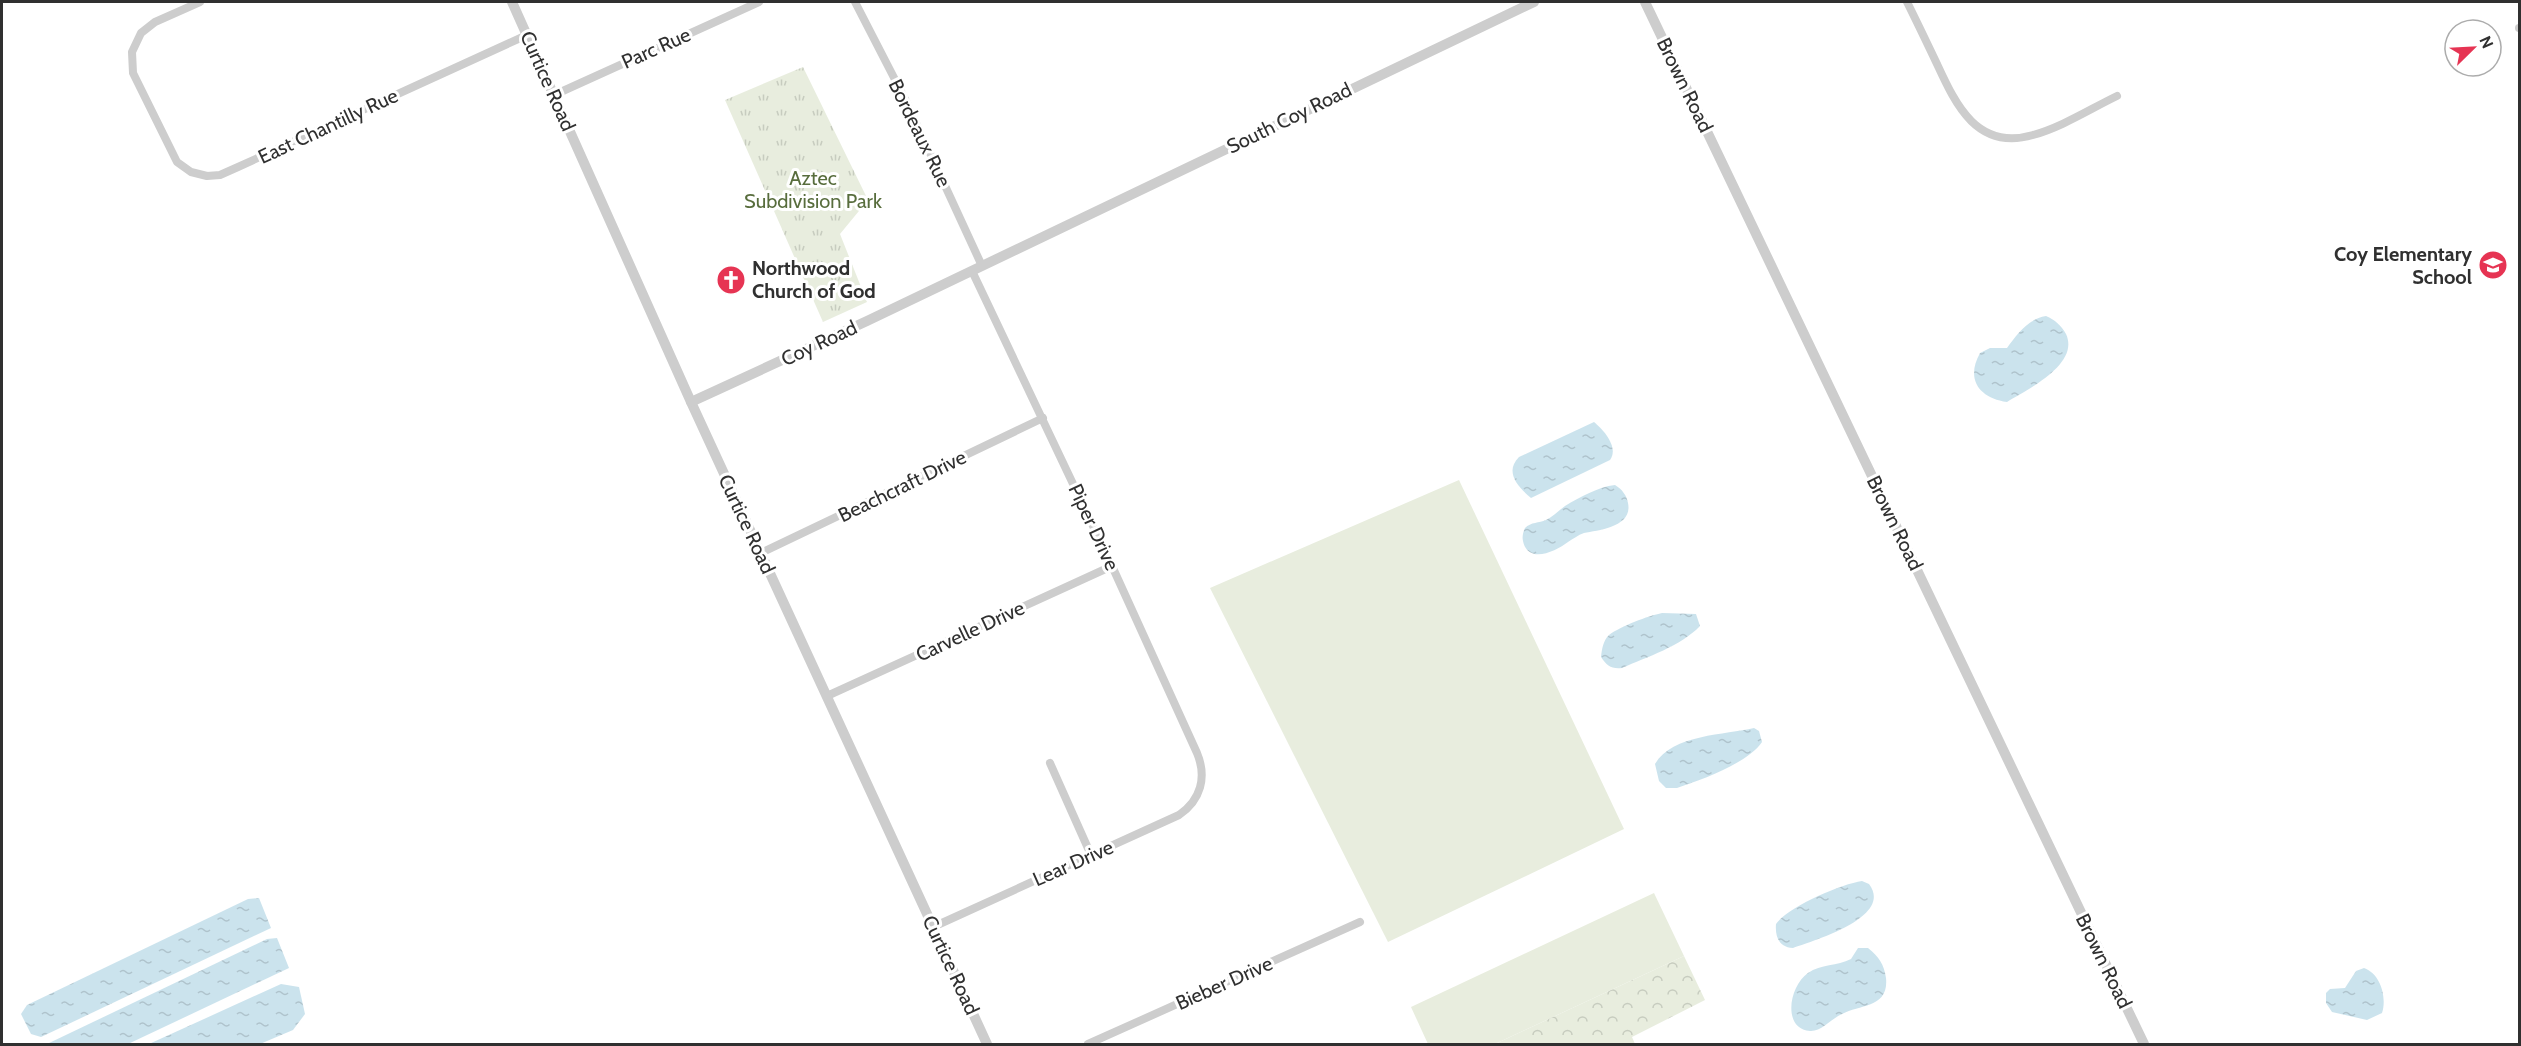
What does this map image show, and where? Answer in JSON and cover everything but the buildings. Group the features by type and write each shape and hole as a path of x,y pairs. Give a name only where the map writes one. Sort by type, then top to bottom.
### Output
{"street":[{"name":"East Chantilly Rue","path":"200,2 147,27 136,39 131,63 133,73 171,154 183,168 199,175 220,175 527,35"},
{"name":"Curtice Road","path":"512,2 691,402 987,1044"},
{"name":"Parc Rue","path":"554,95 759,2"},
{"name":"Bordeaux Rue","path":"855,2 906,101 977,268"},
{"name":"South Coy Road","path":"1044,236 1534,2"},
{"name":"Brown Road","path":"1645,2 2144,1044"},
{"path":"1907,2 1956,103 1967,119 1983,130 2002,138 2034,135 2117,96"},
{"name":"Coy Road","path":"691,402 1044,236"},
{"name":"Piper Drive","path":"977,268 1043,418 1197,753 1202,768 1201,787"},
{"name":"Beachcraft Drive","path":"761,553 1043,418"},
{"name":"Carvelle Drive","path":"827,696 1112,566"},
{"path":"1050,763 1091,855"},
{"name":"Lear Drive","path":"933,927 1179,815 1191,805 1201,787"},
{"name":"Bieber Drive","path":"1088,1044 1360,922"}],"green space":[{"name":"Aztec Subdivision Park","path":"803,67 868,200 840,234 867,302 823,322 725,100"},
{"path":"1459,480 1624,829 1388,942 1210,588"},
{"path":"1654,893 1684,956 1495,1044 1428,1044 1411,1007"},
{"path":"1684,956 1705,1000 1632,1037 1635,1044 1495,1044"}],"water":[{"path":"2046,316 2058,323 2066,334 2068,345 2066,355 2059,365 2039,383 2007,402 1997,400 1983,392 1975,379 1974,371 1980,353 1990,348 2007,348 2028,324"},
{"path":"1594,422 1606,434 1612,445 1610,460 1531,498 1514,479 1513,468 1519,457"},
{"path":"1615,485 1624,493 1628,503 1628,511 1620,522 1606,529 1582,534 1563,546 1543,554 1530,553 1526,548 1523,536 1527,526 1549,519 1565,506 1589,493"},
{"path":"1662,613 1696,614 1700,626 1674,645 1622,668 1612,667 1605,663 1601,654 1604,642 1609,635 1620,628"},
{"path":"1754,728 1759,731 1762,742 1735,764 1677,788 1666,788 1659,781 1655,764 1663,754 1674,747 1700,737"},
{"path":"1862,881 1869,884 1874,896 1871,907 1862,917 1833,933 1793,948 1781,943 1776,933 1776,924 1782,917 1829,891"},
{"path":"259,898 271,928 41,1037 31,1034 21,1014 27,1005 248,899"},
{"path":"277,938 289,968 128,1044 47,1044 267,939"},
{"path":"1858,948 1868,948 1882,965 1886,978 1883,995 1872,1004 1838,1016 1814,1031 1801,1028 1795,1023 1791,1006 1796,987 1801,979 1813,970 1851,959"},
{"path":"2364,968 2375,975 2381,987 2384,1000 2382,1013 2367,1020 2332,1012 2326,1003 2326,993 2330,989 2345,988 2356,971"},
{"path":"281,984 299,987 305,1014 293,1030 260,1044 149,1044"}],"place":[{"name":"Coy Elementary School","path":"2493,265"},
{"name":"Northwood Church of God","path":"731,280"}]}
